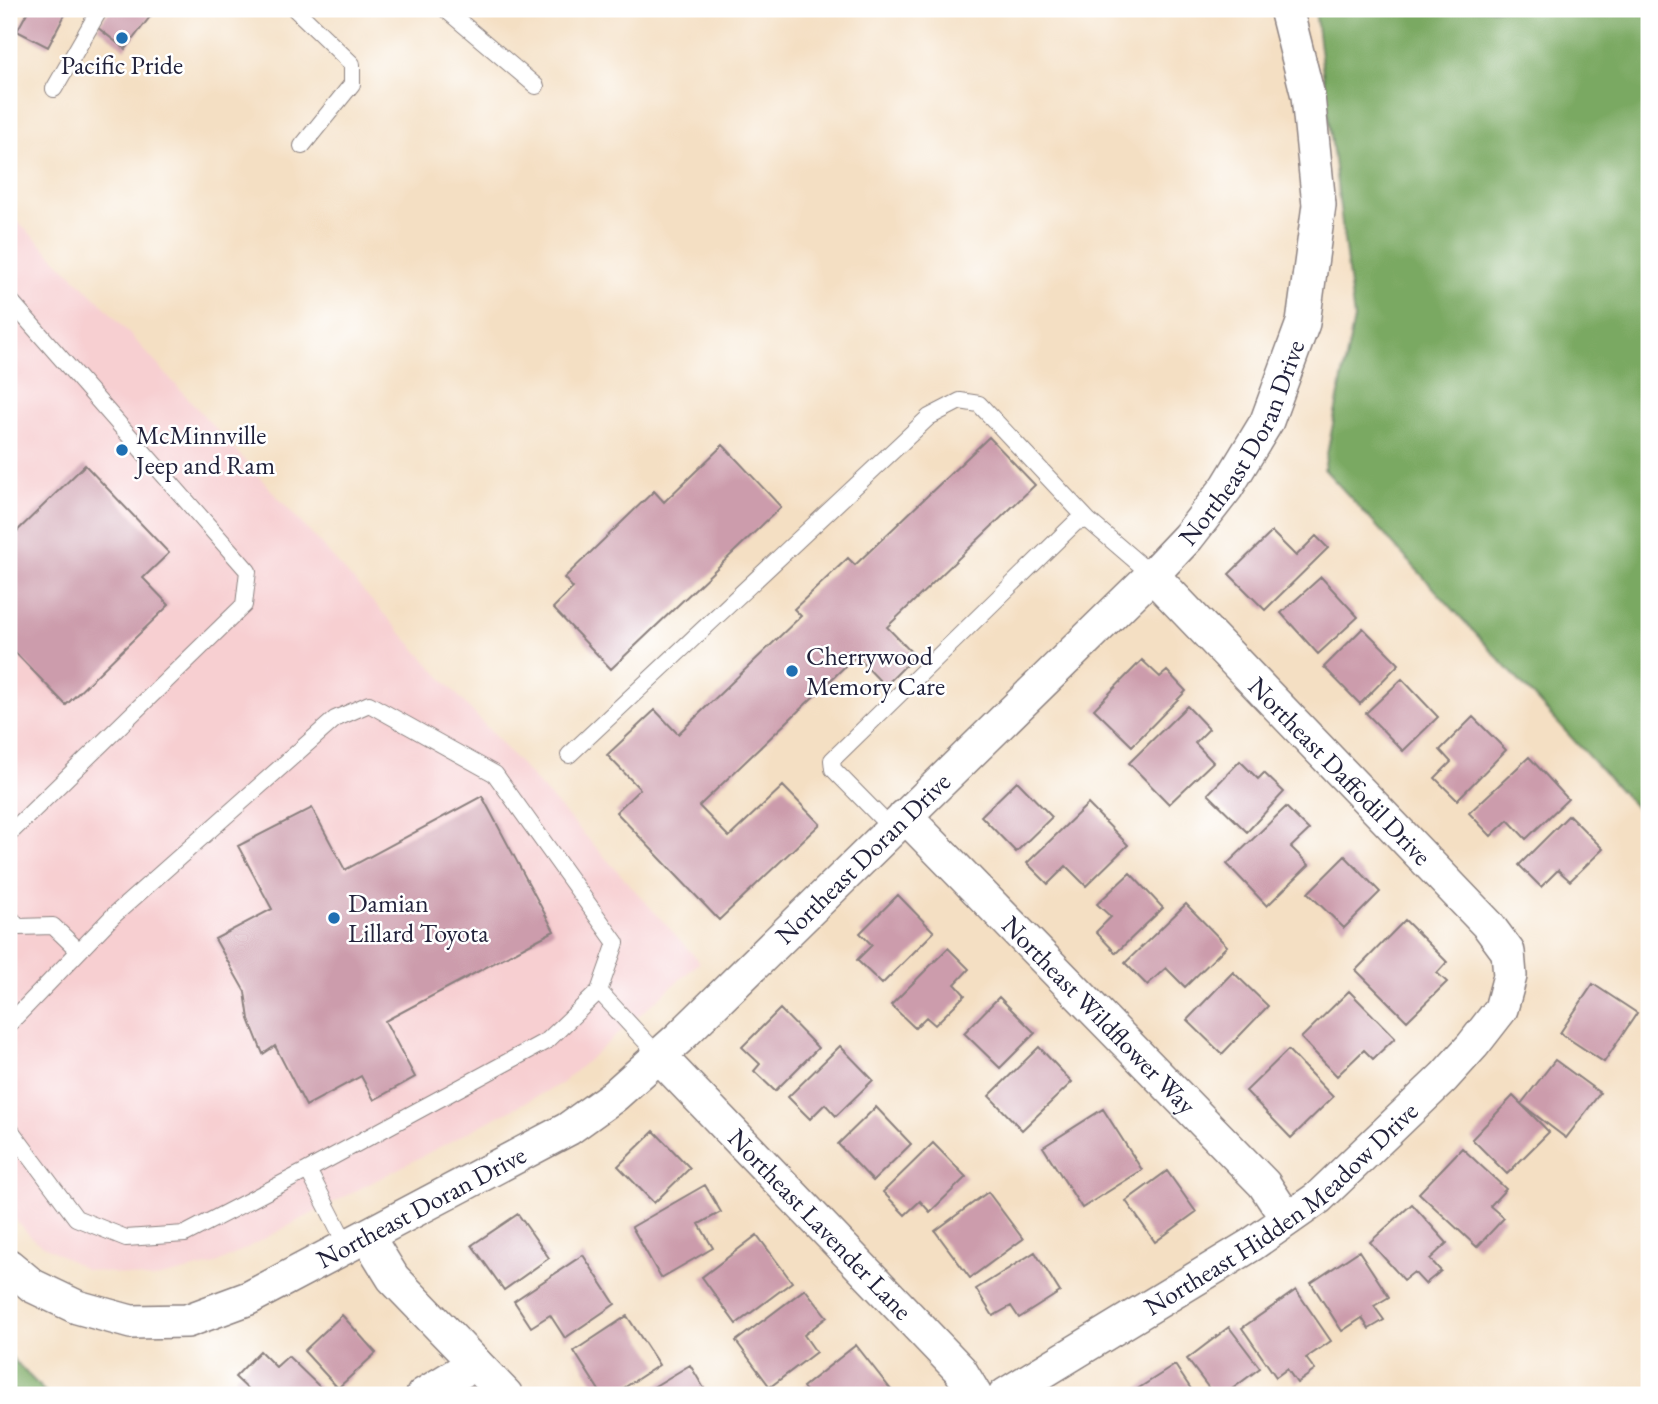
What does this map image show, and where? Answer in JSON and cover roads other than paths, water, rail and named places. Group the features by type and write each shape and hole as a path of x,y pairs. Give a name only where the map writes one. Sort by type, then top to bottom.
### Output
{"street":[{"name":"Northeast Doran Drive","path":"9,1266 33,1286 77,1307 131,1322 187,1321 249,1298 568,1129 614,1096 659,1056 1152,575 1188,537 1227,487 1267,421 1303,323 1319,205 1308,96 1286,9"},
{"name":"Northeast Daffodil Drive","path":"1152,575 1488,925 1508,952 1510,976"},
{"name":"Northeast Wildflower Way","path":"899,822 1264,1184 1287,1219"},
{"name":"Northeast Hidden Meadow Drive","path":"1005,1395 1251,1245 1318,1198 1459,1061 1501,1009 1510,976"},
{"name":"Northeast Lavender Lane","path":"659,1056 960,1370 975,1395"},
{"path":"357,1241 506,1395"},
{"path":"423,1395 475,1363"}],"lane":[{"path":"54,89 100,9"},
{"path":"295,9 352,64 352,84 302,146"},
{"path":"445,9 536,86"},
{"path":"9,299 248,571 244,605 9,834"},
{"path":"569,755 929,417 960,401 979,404 1088,520 1152,575"},
{"path":"899,822 833,769 832,761 1076,522 1088,520"},
{"path":"9,1024 113,916 335,719 369,704 495,774 616,943 599,991 548,1040 185,1234 126,1238 76,1217 9,1128"},
{"path":"9,916 18,927 53,926 79,951"},
{"path":"599,991 659,1056"},
{"path":"308,1170 357,1241"}],"place":[{"name":"Pacific Pride","path":"122,38"},
{"name":"McMinnville Jeep and Ram","path":"122,450"},
{"name":"Cherrywood Memory Care","path":"792,671"},
{"name":"Damian Lillard Toyota","path":"334,918"}]}
